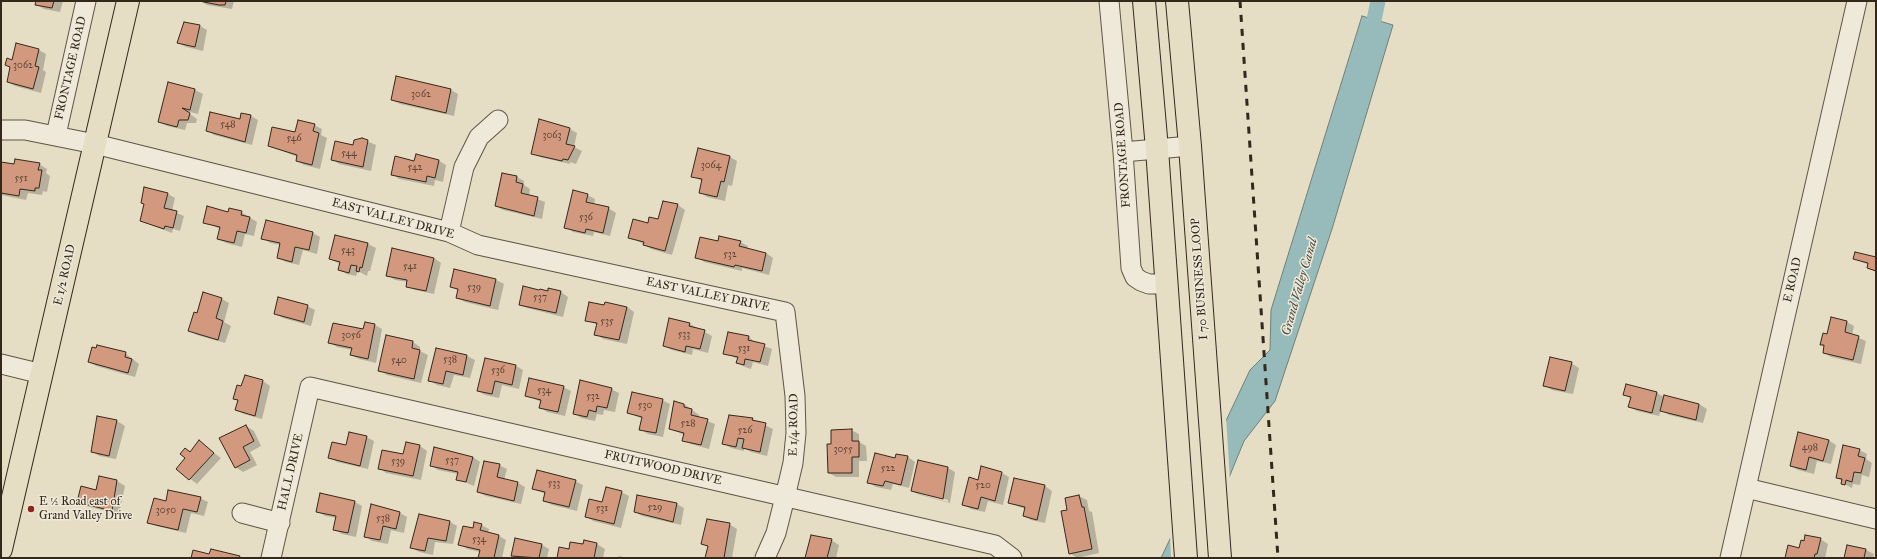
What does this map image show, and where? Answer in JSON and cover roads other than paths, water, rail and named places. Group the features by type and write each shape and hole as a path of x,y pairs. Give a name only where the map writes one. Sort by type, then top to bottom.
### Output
{"main road":[{"name":"E 1/2 ROAD","path":"1,549 128,1"},
{"path":"1144,1 1157,149 1165,284 1186,558"},
{"name":"I 70 BUSINESS LOOP","path":"1177,1 1190,146 1220,558"}],"street":[{"name":"FRONTAGE ROAD","path":"56,135 86,1"},
{"name":"FRONTAGE ROAD","path":"1109,1 1123,152 1131,268 1135,277 1141,281 1149,284 1165,284"},
{"name":"E ROAD","path":"1730,558 1857,1"},
{"path":"449,232 464,167 479,137 498,120"},
{"name":"EAST VALLEY DRIVE","path":"1,130 25,130 95,144 449,232 478,245 785,312"},
{"path":"1123,152 1190,146"},
{"name":"E 1/4 ROAD","path":"765,558 776,533 785,497 793,463 796,433 795,396 785,312"},
{"path":"1,364 42,374"},
{"name":"FRUITWOOD DRIVE","path":"310,387 995,545 1012,558"},
{"name":"HALL DRIVE","path":"277,557 280,523 310,387"},
{"path":"1746,488 1876,519"},
{"path":"242,513 280,523"}],"water":[{"path":"1362,16 1393,25 1332,229 1275,401 1244,441 1196,558 1161,558 1250,370 1270,350 1271,310"}],"waterway":[{"name":"Grand Valley Canal","path":"1370,39 1378,1"}],"railway":[{"path":"1240,1 1278,558"}],"place":[{"name":"E ½ Road east of Grand Valley Drive","path":"31,509"}]}
